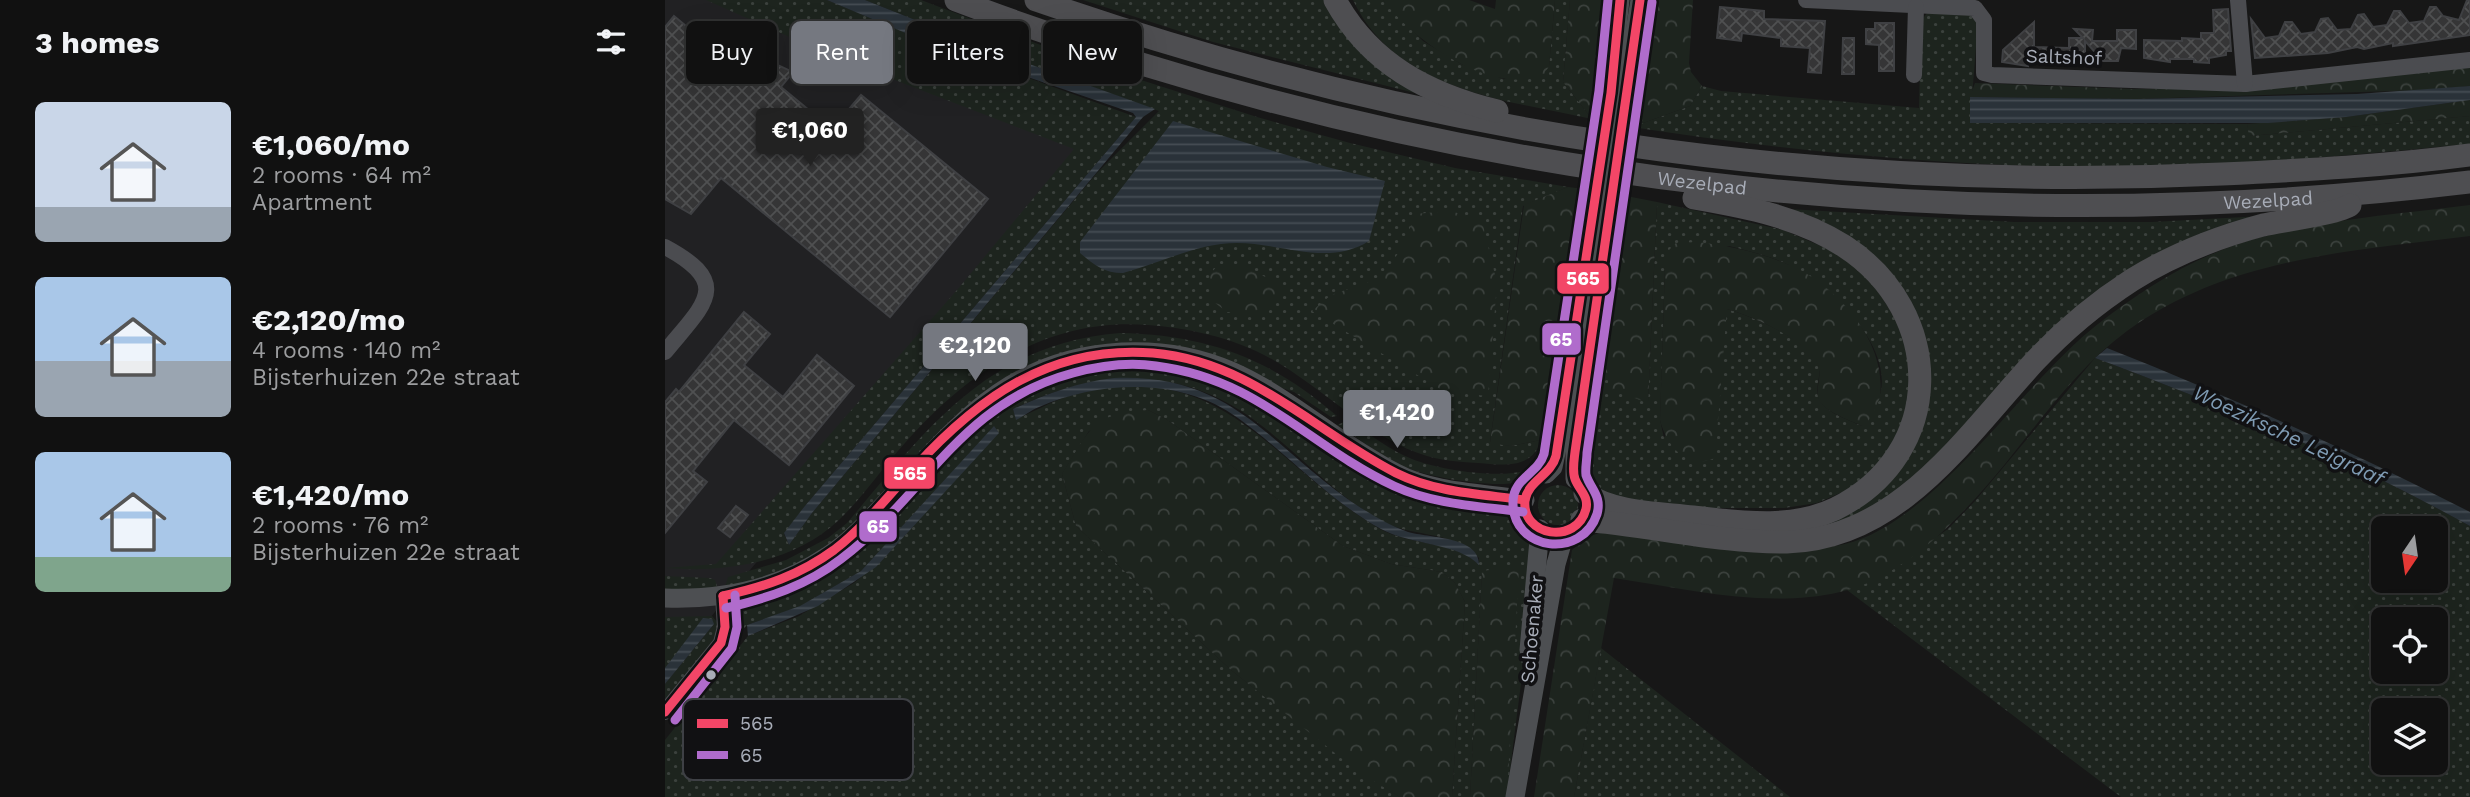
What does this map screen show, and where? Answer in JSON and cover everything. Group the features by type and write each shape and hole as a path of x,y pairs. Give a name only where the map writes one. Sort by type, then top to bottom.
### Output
{"highway":[{"name":"Wezelpad","path":"957,0 1065,40 1278,104 1483,150 1658,179 1756,191 1972,204 2139,205 2364,194 2470,182"},
{"name":"Wezelpad","path":"1036,0 1137,34 1297,80 1458,118 1559,137 1752,163 2038,179 2337,168 2470,155"},
{"path":"1335,0 1364,44 1396,70 1448,97 1531,119 1559,137"},
{"path":"1580,486 1595,501 1623,507 1722,520 1772,523 1804,519 1833,510 1860,495 1882,476 1908,436 1916,413 1921,390 1915,336 1905,311 1888,286 1868,265 1846,247 1794,221 1747,207 1694,198 1658,179"},
{"path":"1573,526 1788,542 1821,537 1856,526 1883,514 1910,495 1946,460 2037,359 2083,318 2133,280 2220,238 2283,220 2346,209 2364,194"}],"main road":[{"path":"1615,112 1620,0"},
{"path":"1602,201 1575,452 1580,486 1587,507 1573,526 1540,529 1531,520 1525,500 1530,487 1553,467 1602,201 1615,112 1640,0"},
{"path":"665,598 747,593 787,578 826,557 857,533 962,420 1002,389 1049,366 1104,354 1155,353 1217,364 1273,391 1397,474 1427,484 1525,500"},
{"path":"1546,474 1566,474 1580,486"},
{"name":"Schoenaker","path":"1525,729 1573,526"},
{"name":"Schoenaker","path":"1515,797 1525,729 1540,529"}],"street":[{"name":"Saltshof","path":"1806,0 1916,7 1941,4 1975,8 1985,20 1984,73 1992,75 2245,84 2470,60"},
{"path":"2238,0 2245,84"},
{"path":"1914,75 1916,7"},
{"path":"665,247 691,261 704,275 707,290 699,310 665,352"},
{"path":"665,712 721,643 725,627 723,596"}],"shaded area":[{"path":"665,0 807,0 857,21 791,21 791,84 893,84 893,36 907,42 907,84 1005,84 1116,131 665,672"}],"green space":[{"path":"706,0 827,0 877,21 791,21 791,38 777,31 777,21 753,21"},
{"path":"865,0 921,0 977,21 918,21"},
{"path":"1083,0 1327,0 1423,95 1213,42"},
{"path":"1353,0 1383,0 1423,41 1461,64 1504,79 1549,66 1555,0 1570,0 1563,82 1592,119 1490,97 1425,73 1396,54 1372,30"},
{"path":"1383,0 1469,0 1495,9 1496,0 1555,0 1549,66 1544,75 1523,79 1501,78 1478,71 1455,61 1434,47 1414,32"},
{"path":"1570,0 1614,0 1597,120 1592,119 1563,82"},
{"path":"1651,0 1693,0 1689,63 1691,72 1702,86 1690,106 1632,127"},
{"path":"1927,13 1968,14 1978,21 1970,123 2247,124 2250,136 2470,116 2470,144 2213,164 2058,167 1844,154 1632,127 1690,106 1702,86 1721,91 1919,108 1921,21"},
{"path":"893,28 907,33 907,84 1029,84 1029,78 1136,117 804,507 784,534 789,545 812,513 1096,174 1159,111 1084,84 1142,84 1142,80 1350,143 1455,168 1568,187 1523,206 1490,442 1510,446 1541,440 1538,448 1528,459 1514,464 1458,462 1427,456 1383,436 1277,362 1243,345 1176,328 1111,325 1076,330 1043,340 1012,354 983,372 929,417 839,520 821,535 801,546 757,562 734,566 711,569 665,568 716,564 957,290 1074,149 893,79"},
{"path":"1029,41 1043,46 1043,69 1029,64"},
{"path":"2470,66 2470,86 2427,90 2136,99 1970,97 1975,83 2134,89 2257,88"},
{"path":"2470,100 2470,116 2249,136 2247,124 2346,117"},
{"path":"1568,187 1584,189 1541,440 1510,446 1490,443 1524,205"},
{"path":"1621,195 1657,202 1648,403 1610,389 1606,372"},
{"path":"1657,202 1783,230 1835,252 1865,274 1884,300 1910,346 1912,407 1878,468 1852,488 1817,503 1784,508 1688,508 1613,499 1590,484 1582,471 1587,389 1600,333 1618,219 1606,372 1648,402","holes":["1729,246 1772,258 1796,269 1827,291 1858,323 1879,360 1882,379 1878,402 1862,426 1837,415 1821,402 1817,392 1818,364 1803,346 1778,330 1727,309 1664,438 1660,420 1665,266"]},
{"path":"2470,205 2470,236 2336,253 2248,273 2206,287 2127,331 2093,360 2062,393 1989,483 1952,522 1910,558 1888,573 1864,584 1840,592 1784,599 1727,596 1614,578 1574,797 1534,797 1572,550 1587,537 1603,532 1788,548 1845,544 1878,531 1912,509 1977,448 2069,349 2146,289 2181,269 2235,245 2292,230 2351,219"},
{"path":"1788,209 2014,222 2152,222 2263,216 2142,270 1948,453 1851,524 1796,530 1863,504 1890,481 1912,449 1916,316"},
{"path":"1451,211 1482,221 1497,283 1488,396 1445,392 1312,311 1331,295 1383,277 1407,239 1414,214"},
{"path":"1587,226 1553,451 1538,473 1524,481 1498,484 1428,474 1393,462 1337,425 1344,422 1350,424 1404,456 1438,467 1504,474 1537,465 1549,444"},
{"path":"1698,242 1746,251 1792,266 1809,275 1842,302 1867,337 1876,356 1880,376 1879,400 1866,425 1862,426 1824,407 1818,397 1818,365 1803,347 1764,323 1727,309 1715,458 1695,461 1686,458 1672,446 1660,420 1665,266 1668,251 1676,243"},
{"path":"1219,264 1244,268 1266,278 1281,287 1279,298 1259,316 1227,312 1210,299 1210,274"},
{"path":"1120,333 1181,339 1236,354 1287,379 1337,416 1331,417 1294,392 1153,345 993,386 953,417 854,526 817,554 778,574 725,587 728,577 786,560 828,538 847,523 933,424 996,373 1032,354 1073,340"},
{"path":"2095,358 2285,435 2425,502 2470,526 2470,797 2121,797 1847,590 1880,575 1948,529 1975,501"},
{"path":"1120,361 1195,370 1266,397 1268,403 1306,429 1313,429 1406,488 1453,501 1503,509 1515,515 1533,537 1526,644 1507,793 1482,572 1470,797 1452,797 1465,602 1455,583 1442,572 1391,564 1343,546 1166,419 1148,410 1089,431 1062,474 1076,526 1231,670 1360,772 1400,797 665,797 665,740 683,717 683,780 913,780 913,699 698,699 748,636 799,616 854,583 886,556 998,432 994,427 861,571 799,607 747,625 736,638 730,635 730,610 735,604 793,585 834,564 881,524 965,434 994,408 1028,387 1069,371","holes":["1131,378 1168,382 1204,392 1229,404 1275,436 1362,509 1397,527 1460,544 1479,558 1478,564 1446,547 1404,538 1380,529 1341,503 1240,422 1205,402 1167,389 1122,386 1069,396 1016,419 1013,409 1085,384"]},
{"path":"1148,410 1166,419 1343,546 1391,564 1442,572 1455,583 1465,602 1452,797 1400,797 1360,773 1231,670 1076,526 1062,474 1087,435 1103,420 1114,415"},
{"path":"1558,485 1572,491 1578,505 1572,519 1558,525 1544,519 1538,505 1544,491"},
{"path":"1519,566 1507,797 1470,797 1482,571"},
{"path":"665,576 710,578 715,580 718,589 665,591"},
{"path":"712,616 718,623 715,640 665,703 665,684 714,624 665,668 665,617"},
{"path":"1601,648 1790,797 1574,797"}],"water":[{"path":"827,0 865,0 918,21 907,21 907,34 893,28 893,21 877,21"},
{"path":"1029,64 1043,69 1043,82 1029,77"},
{"path":"1048,84 1085,84 1155,109 1143,117 812,513 789,545 784,533 804,507 1136,117 1133,113"},
{"path":"2470,86 2470,100 2346,117 2268,123 1970,123 1970,97 2136,99 2357,94"},
{"path":"1173,121 1327,167 1385,181 1369,241 1353,249 1321,253 1254,244 1222,244 1194,250 1123,273 1110,272 1095,265 1080,253 1080,242"},
{"name":"Woeziksche Leigraaf","path":"2107,348 2290,425 2425,489 2470,512 2470,526 2285,435 2095,358"},
{"path":"1114,378 1156,380 1192,388 1222,402 1250,419 1330,486 1361,508 1408,532 1462,543 1471,548 1479,565 1459,552 1381,529 1343,504 1238,418 1192,395 1167,389 1114,388 1063,398 1036,408 1016,420 1013,409 1075,386"},
{"path":"994,426 999,433 876,567 818,606 748,636 747,625 800,606 861,571"},
{"path":"703,618 712,619 714,624 665,684 665,668"}],"building":[{"path":"2467,0 2470,0 2470,35 2393,46 2393,43 2364,49 2357,47 2328,53 2255,58 2251,19 2265,38 2279,36 2285,22 2292,22 2301,34 2315,32 2321,19 2328,18 2337,30 2351,29 2358,15 2364,14 2373,27 2387,25 2394,11 2400,11 2409,23 2424,21 2430,7 2436,7 2443,16 2459,20"},
{"path":"1720,7 1764,11 1764,19 1825,21 1821,73 1808,72 1810,48 1781,46 1781,38 1742,33 1741,41 1717,38"},
{"path":"2228,9 2231,51 2226,51 2226,55 2209,58 2209,63 2194,62 2194,59 2170,59 2170,62 2144,58 2144,40 2201,39 2201,33 2214,33 2213,10"},
{"path":"674,16 686,26 686,84 777,84 777,65 791,71 781,87 832,129 861,95 988,199 890,317 721,178 691,214 665,199 665,27"},
{"path":"2034,22 2034,47 2069,48 2069,38 2083,38 2074,29 2093,30 2092,41 2117,41 2117,30 2136,30 2136,49 2121,48 2118,61 2103,61 2085,41 2085,60 2028,62 2028,66 2002,62 2003,50"},
{"path":"1875,23 1894,23 1894,71 1879,71 1879,45 1866,44 1866,29 1875,29"},
{"path":"1843,38 1854,38 1854,74 1842,74"},
{"path":"744,312 770,334 744,365 783,397 817,355 854,386 789,465 734,420 693,471 707,482 665,533 665,402 676,389 679,392"},
{"path":"736,506 748,515 730,537 718,528"}],"transit line":[{"name":"65","path":"1608,0 1599,91 1544,454 1537,467 1517,487 1513,502 1516,518 1524,531 1549,544 1564,543 1577,538 1589,529 1597,514 1597,498 1586,475 1587,453 1652,2"},
{"name":"565","path":"1620,0 1611,93 1556,456 1549,468 1530,488 1525,500 1526,512 1532,522 1540,529 1551,532 1572,528 1581,520 1587,504 1574,476 1574,462 1640,0"},
{"name":"565","path":"723,596 781,579 834,550 866,521 965,418 1021,380 1082,357 1153,353 1188,359 1220,369 1251,383 1366,456 1411,480 1459,492 1525,500"},
{"name":"65","path":"726,608 786,590 814,577 841,559 871,534 972,428 1001,406 1034,387 1073,373 1114,365 1156,366 1192,373 1224,384 1254,399 1363,470 1410,492 1458,504 1523,512"},
{"name":"65","path":"692,699 732,648 737,627 735,595"},
{"name":"565","path":"665,712 721,643 725,627 723,596"},
{"name":"65","path":"675,720 683,710"}]}
